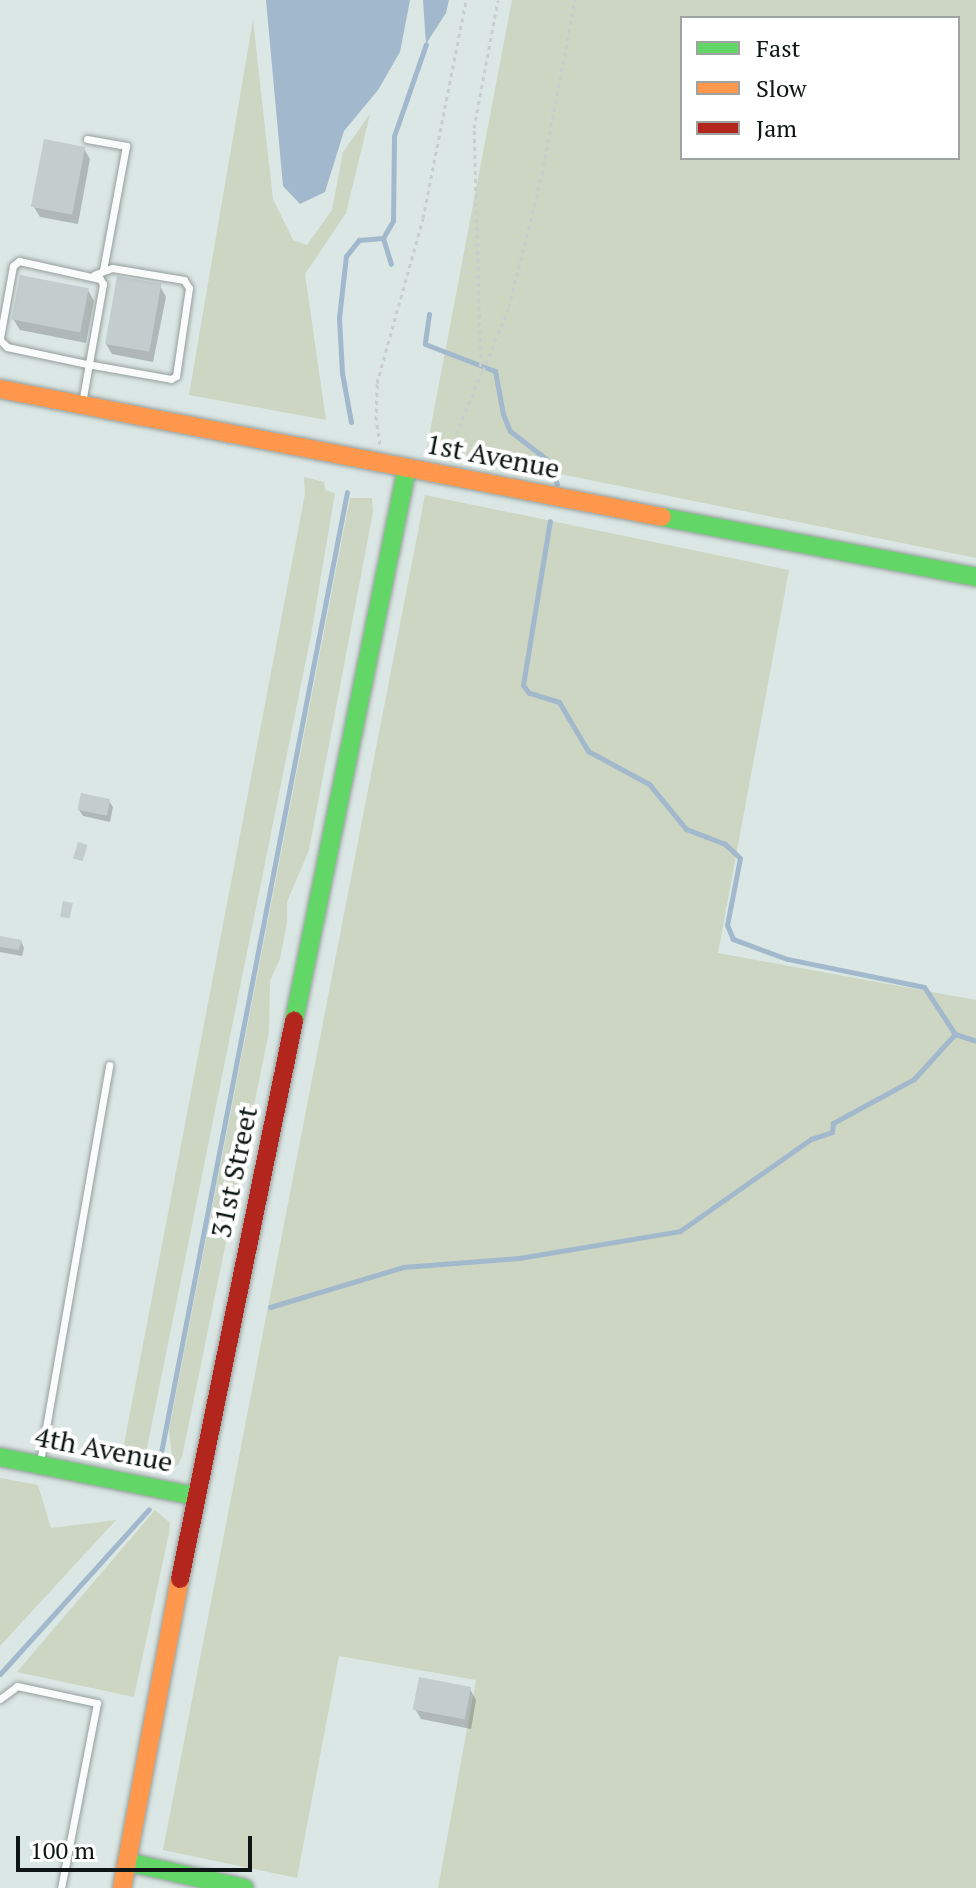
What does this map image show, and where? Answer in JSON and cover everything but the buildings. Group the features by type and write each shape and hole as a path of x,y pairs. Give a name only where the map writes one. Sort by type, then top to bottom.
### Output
{"street":[{"name":"1st Avenue","path":"0,389 976,577"},
{"name":"31st Street","path":"122,1888 196,1496 407,468"},
{"name":"4th Avenue","path":"0,1457 196,1496"},
{"path":"127,1862 244,1888"}],"lane":[{"path":"87,139 126,146 103,270"},
{"path":"81,405 87,364 103,284 94,275 19,261 13,266 0,339 7,347 87,364 171,379 176,376 189,288 184,280 129,269 103,270 94,275"},
{"path":"39,1464 109,1065"},
{"path":"0,1699 17,1686 97,1703 61,1888"}],"path":[{"path":"384,463 376,420 377,383 423,218 466,0"},
{"path":"481,374 474,128 498,0"},
{"path":"440,474 509,307 531,219 575,0"}],"green space":[{"path":"512,0 976,0 976,558 427,447"},
{"path":"253,20 273,199 293,240 307,245 332,210 343,152 370,114 346,213 305,274 326,420 189,395"},
{"path":"304,477 324,482 325,490 335,493 311,635 146,1453 150,1467 121,1460 305,494"},
{"path":"425,495 789,570 718,953 976,1000 976,1888 438,1888 476,1680 339,1656 297,1878 163,1850"},
{"path":"350,498 372,498 373,512 309,850 287,902 287,923 280,959 270,981 269,1032 182,1457 178,1465 163,1470 172,1456 169,1430"},
{"path":"0,1478 38,1485 51,1528 116,1520 0,1646"},
{"path":"155,1510 170,1523 169,1533 134,1697 17,1672"}],"water":[{"path":"266,0 410,0 400,52 378,90 344,131 325,192 300,204 283,186"},
{"path":"423,0 449,0 446,13 426,44"}],"waterway":[{"path":"351,422 342,373 339,318 346,256 359,240 383,238 393,221 394,136 426,44"},
{"path":"383,238 391,264"},
{"path":"429,314 425,344 495,371 503,414 510,431 549,461 557,484"},
{"path":"158,1468 347,492"},
{"path":"270,1307 403,1267 519,1258 680,1231 811,1139 832,1132 833,1123 914,1079 955,1034 924,987 787,959 733,939 727,925 740,858 725,844 686,829 649,784 588,751 559,702 529,693 523,685 550,521"},
{"path":"955,1034 976,1041"},
{"path":"0,1674 149,1509"}],"traffic: fast":[{"path":"294,1021 407,468"},
{"path":"662,517 976,577"},
{"path":"0,1457 196,1496"},
{"path":"127,1862 244,1888"}],"traffic: slow":[{"path":"0,389 662,517"},
{"path":"122,1888 180,1579"}],"traffic: jam":[{"path":"180,1579 294,1021"}]}
